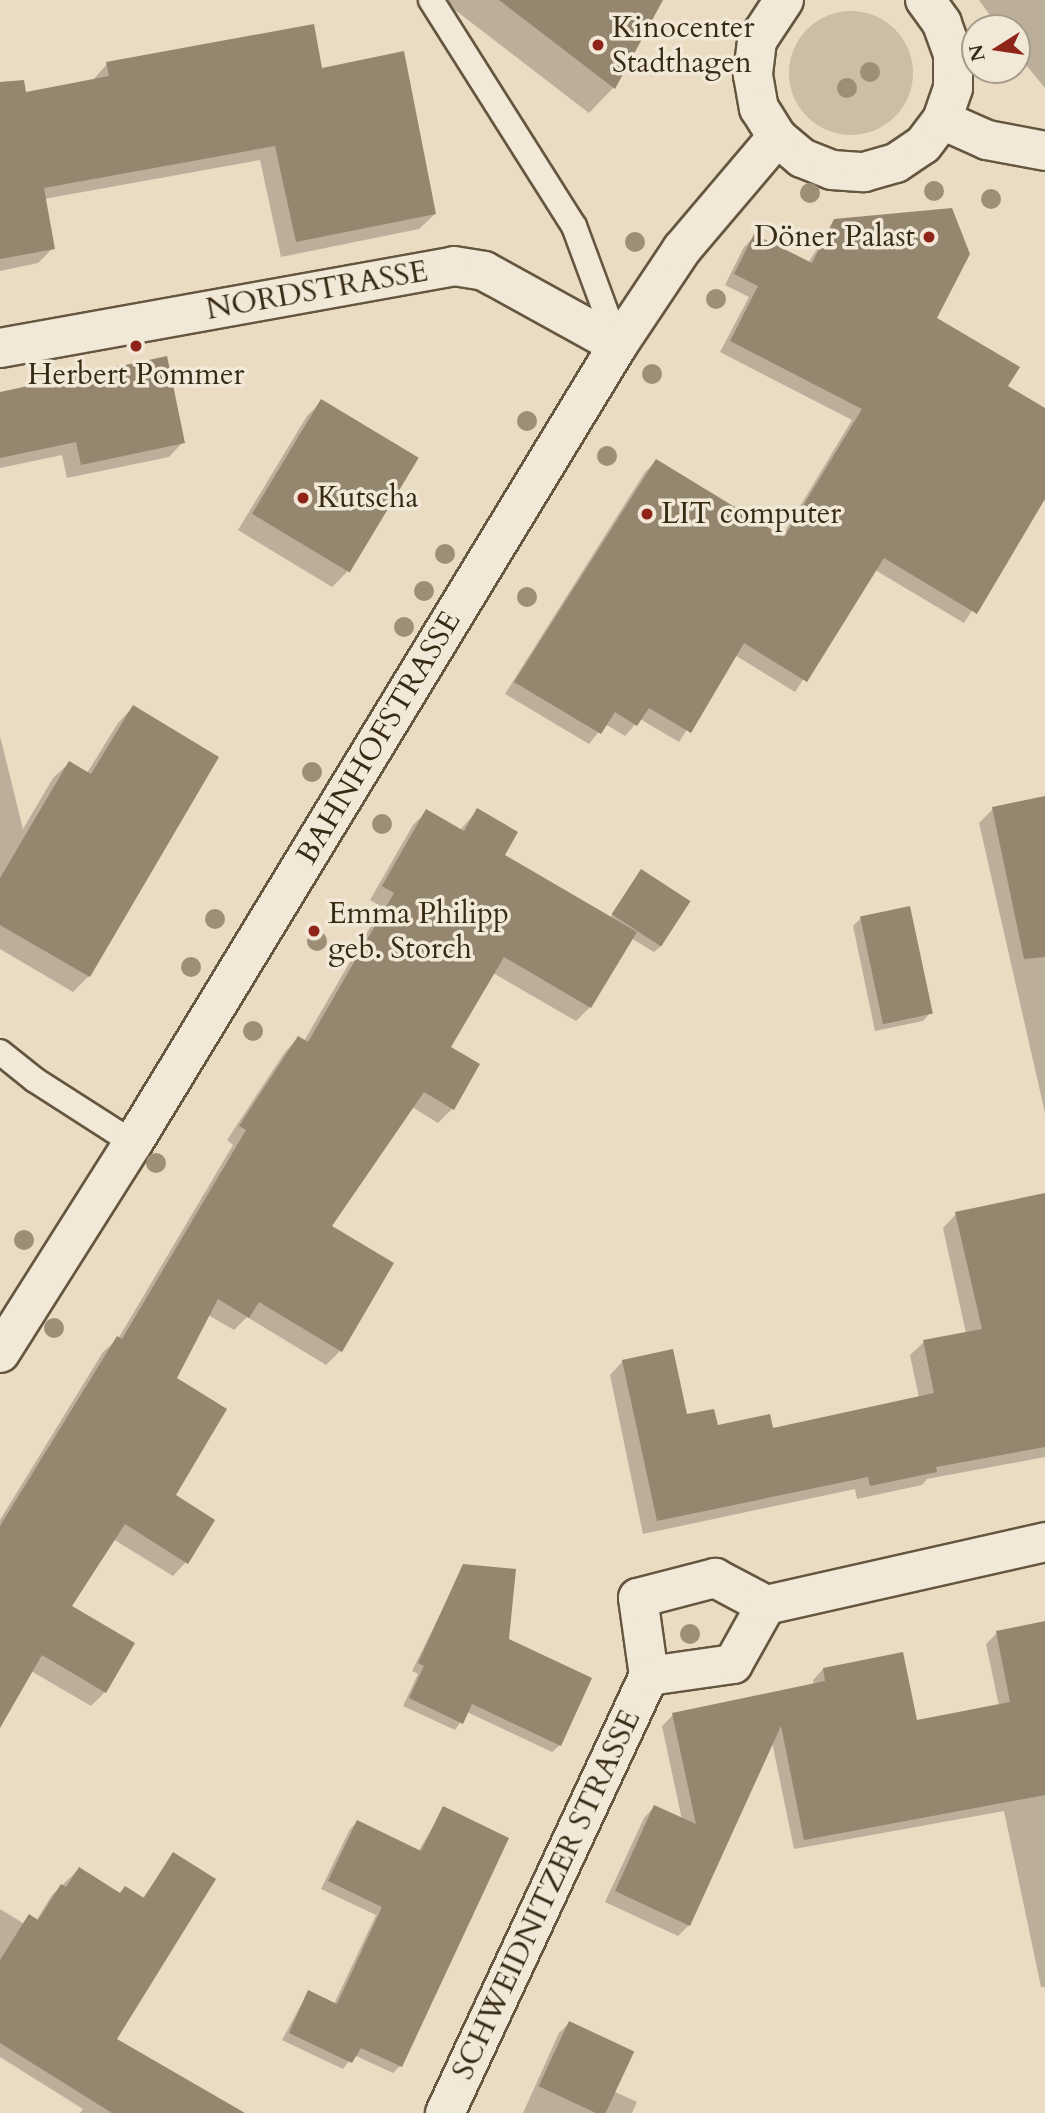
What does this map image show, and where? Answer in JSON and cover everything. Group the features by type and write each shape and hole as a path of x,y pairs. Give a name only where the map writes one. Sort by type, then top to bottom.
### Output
{"street":[{"path":"784,0 757,41 753,75 759,108 777,137 802,158 832,170 864,172 896,163 922,145 942,120 953,88 953,54 942,23 925,0"},
{"path":"942,120 987,140 1044,155"},
{"name":"BAHNHOFSTRASSE","path":"0,1353 133,1143 618,345 682,249 777,137"},
{"name":"NORDSTRASSE","path":"0,348 454,266 484,271 618,345"},
{"path":"766,1605 1045,1542"},
{"name":"SCHWEIDNITZER STRASSE","path":"444,2113 649,1676 638,1598 715,1578 766,1605 733,1664 649,1676"}],"lane":[{"path":"431,0 574,226 618,345"},
{"path":"0,1052 35,1080 133,1143"}],"shaded area":[{"path":"851,11 875,15 895,29 909,49 913,73 909,97 895,117 875,131 851,135 827,131 807,117 793,97 789,73 793,49 807,29 827,15"}],"building":[{"name":"Kinocenter Stadthagen","path":"499,0 663,0 615,89"},
{"path":"314,24 322,68 404,51 436,214 296,242 275,146 44,188 55,249 0,259 0,82 24,80 26,92 109,76 106,62"},
{"path":"952,208 970,254 937,318 1020,367 1008,386 1045,408 1045,499 977,614 884,558 807,682 744,643 691,733 649,708 637,726 615,712 601,734 514,682 656,459 784,537 862,409 730,341 758,286 734,274 754,234 812,263 834,219"},
{"path":"167,356 185,443 81,465 76,442 0,458 0,392"},
{"path":"321,399 419,458 350,573 252,514"},
{"path":"133,705 219,757 90,977 0,925 0,878 69,761 91,774"},
{"path":"1045,796 1045,957 1024,959 992,807"},
{"path":"477,808 518,832 505,855 637,932 591,1008 504,957 451,1047 480,1064 454,1110 424,1092 332,1226 394,1263 342,1352 259,1302 249,1318 218,1299 177,1378 227,1409 176,1495 215,1520 188,1564 125,1524 72,1606 135,1643 106,1693 42,1655 0,1728 0,1526 117,1336 122,1339 246,1130 239,1126 298,1036 308,1042 394,893 382,886 426,809 464,831"},
{"path":"641,869 690,901 661,946 612,914"},
{"path":"910,906 933,1014 883,1024 860,917"},
{"path":"1045,1193 1045,1447 936,1467 937,1472 870,1486 868,1477 657,1521 622,1360 673,1349 687,1414 714,1409 718,1425 770,1414 773,1428 934,1393 923,1340 982,1329 955,1212"},
{"path":"463,1564 516,1569 509,1639 592,1678 561,1746 472,1704 463,1724 409,1698 424,1666 418,1663"},
{"path":"1045,1621 1045,1795 804,1840 781,1726 690,1926 615,1891 654,1805 696,1824 672,1713 825,1681 823,1668 903,1652 917,1720 1010,1702 996,1631"},
{"path":"443,1806 509,1838 402,2067 361,2048 352,2063 289,2033 308,1990 337,2004 382,1907 328,1881 357,1820 421,1851"},
{"path":"173,1852 216,1879 117,2039 245,2113 112,2113 0,2043 0,1960 29,1914 38,1920 61,1884 66,1887 79,1867 120,1893 125,1886 144,1898"},
{"path":"569,2021 634,2051 606,2113 596,2113 539,2086"}],"place":[{"name":"Kinocenter Stadthagen","path":"598,45"},
{"name":"Döner Palast","path":"929,237"},
{"name":"Herbert Pommer","path":"136,346"},
{"name":"Kutscha","path":"303,498"},
{"name":"LIT computer","path":"647,514"},
{"name":"Emma Philipp geb. Storch","path":"314,931"}]}
